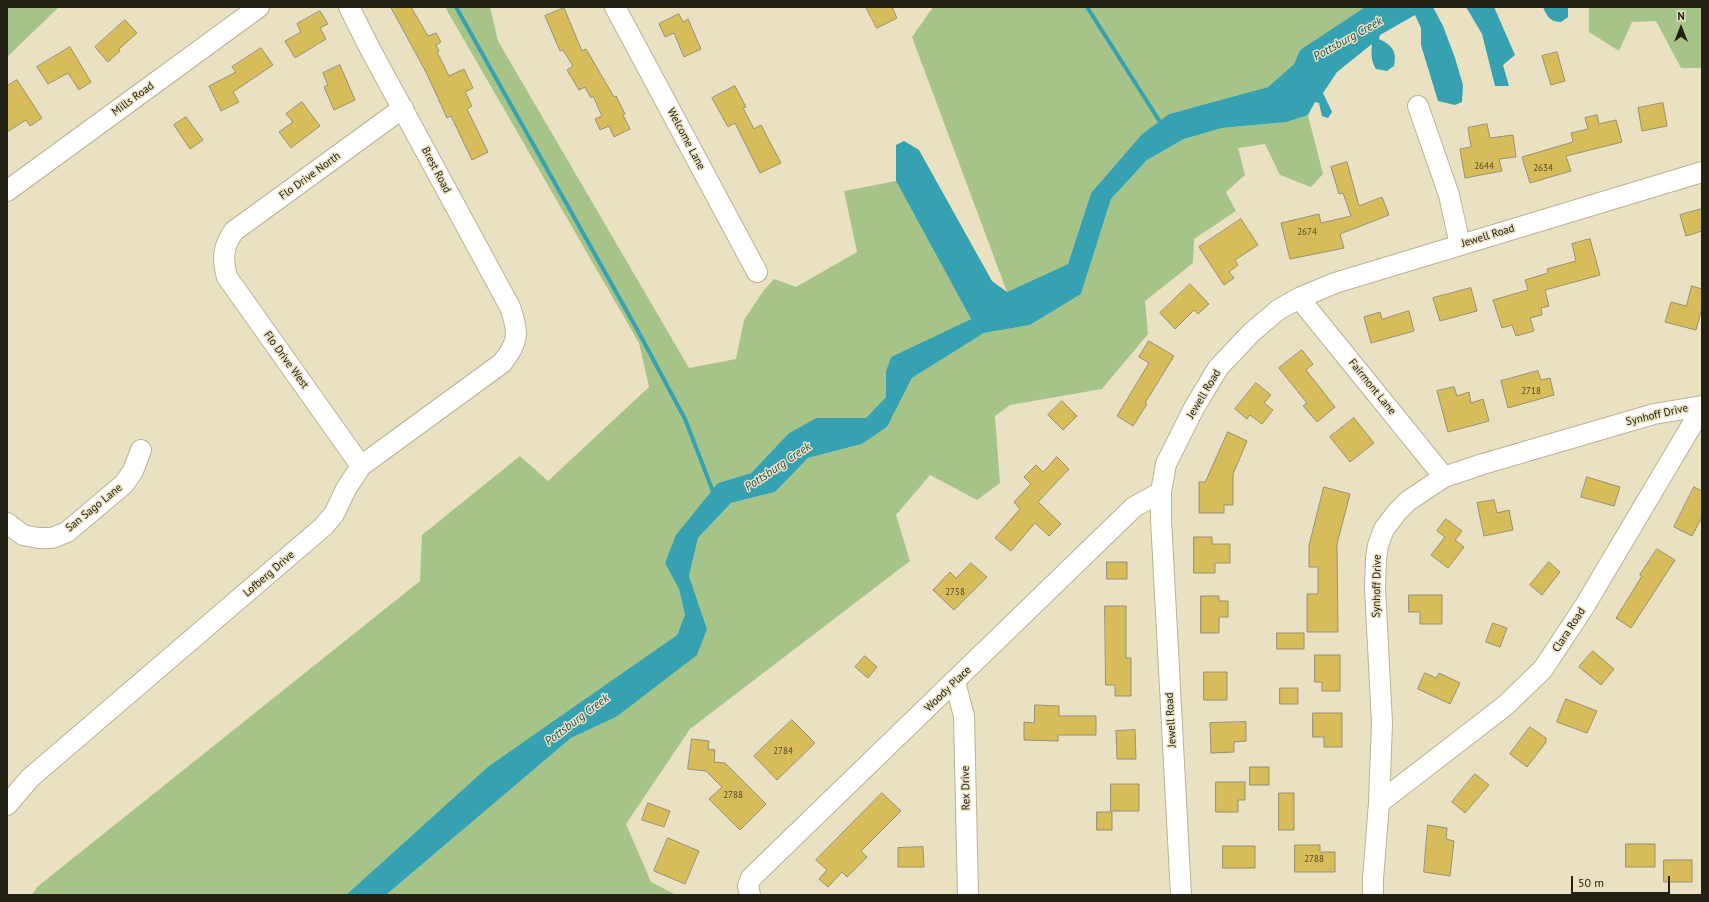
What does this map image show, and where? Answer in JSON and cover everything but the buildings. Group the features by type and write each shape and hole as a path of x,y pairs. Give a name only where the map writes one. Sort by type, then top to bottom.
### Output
{"street":[{"name":"Mills Road","path":"7,190 259,7"},
{"name":"Brest Road","path":"349,7 369,47 510,307 515,321 516,335"},
{"name":"Welcome Lane","path":"615,7 757,272"},
{"path":"1418,106 1449,195 1460,245"},
{"name":"Flo Drive North","path":"224,250 228,239 234,231 403,108"},
{"name":"Jewell Road","path":"1181,895 1161,519 1161,492 1166,464 1194,408 1218,368 1251,333 1278,310 1299,298 1335,283 1702,172"},
{"name":"Flo Drive West","path":"224,250 223,263 227,277 361,466"},
{"name":"Fairmont Lane","path":"1299,298 1444,477"},
{"name":"Lofberg Drive","path":"7,805 30,778 324,526 334,514 346,489 361,466 502,363 513,349 516,335"},
{"name":"Synhoff Drive","path":"1374,895 1373,879 1380,802 1382,723 1375,588 1378,545 1384,529 1408,501 1444,477 1483,464 1654,414 1702,407"},
{"name":"Clara Road","path":"1380,802 1506,705 1526,688 1543,669 1584,607 1702,407"},
{"name":"San Sago Lane","path":"7,523 23,535 38,538 52,538 67,532 124,484 133,471 141,450"},
{"name":"Woody Place","path":"750,895 748,886 751,878 1134,507 1161,492"},
{"name":"Rex Drive","path":"955,682 964,716 968,895"}],"green space":[{"path":"7,7 59,7 7,57"},
{"path":"445,7 490,7 498,41 689,368 736,359 744,320 764,290 774,279 796,287 857,252 844,191 896,181 971,319 891,357 886,371 886,397 866,418 816,418 789,433 751,473 718,483 665,562 679,589 685,615 677,635 490,766 346,895 32,895 37,887 420,581 422,535 520,456 548,481 649,387 639,343"},
{"path":"933,7 1365,7 1300,50 1294,64 1268,87 1169,114 1142,134 1091,193 1068,264 1007,292 912,37"},
{"path":"1589,7 1702,7 1702,68 1681,68 1656,21 1632,22 1619,51 1589,32"},
{"path":"1308,115 1323,174 1311,187 1280,175 1265,144 1238,148 1245,175 1226,192 1236,211 1194,239 1193,263 1145,301 1148,334 1102,389 1010,405 995,416 1000,483 977,500 930,475 896,515 910,561 690,729 626,824 651,882 676,895 386,895 571,738 616,717 707,629 689,576 698,538 731,503 775,492 808,458 862,444 887,427 912,378 984,333 1030,325 1081,294 1111,199 1147,160 1184,139 1222,128 1287,122"}],"water":[{"name":"Pottsburg Creek","path":"1365,7 1433,7 1443,26 1455,58 1463,85 1462,102 1455,105 1438,101 1421,45 1421,28 1415,15 1380,35 1379,39 1390,46 1394,52 1394,66 1387,71 1376,69 1372,57 1372,44 1337,72 1323,93 1332,112 1328,118 1322,116 1319,103 1315,102 1308,115 1287,122 1222,128 1184,139 1147,160 1111,199 1081,294 1030,325 984,333 912,378 887,427 862,444 808,458 775,492 731,503 698,538 689,576 707,629 697,655 616,717 571,738 386,895 346,895 489,766 677,635 685,615 679,589 665,563 676,535 718,483 751,473 789,433 816,418 866,418 886,397 886,371 891,357 971,319 896,181 896,145 904,141 919,150 992,281 1007,292 1068,264 1091,193 1142,134 1169,114 1268,87 1294,64 1300,50"},
{"path":"1466,7 1494,7 1515,55 1503,65 1509,86 1495,86 1482,34"},
{"path":"1543,7 1568,7 1568,17 1561,22 1552,20 1546,14"}],"waterway":[{"path":"456,7 638,331 685,419 714,494"},
{"path":"1087,7 1162,125"}]}
